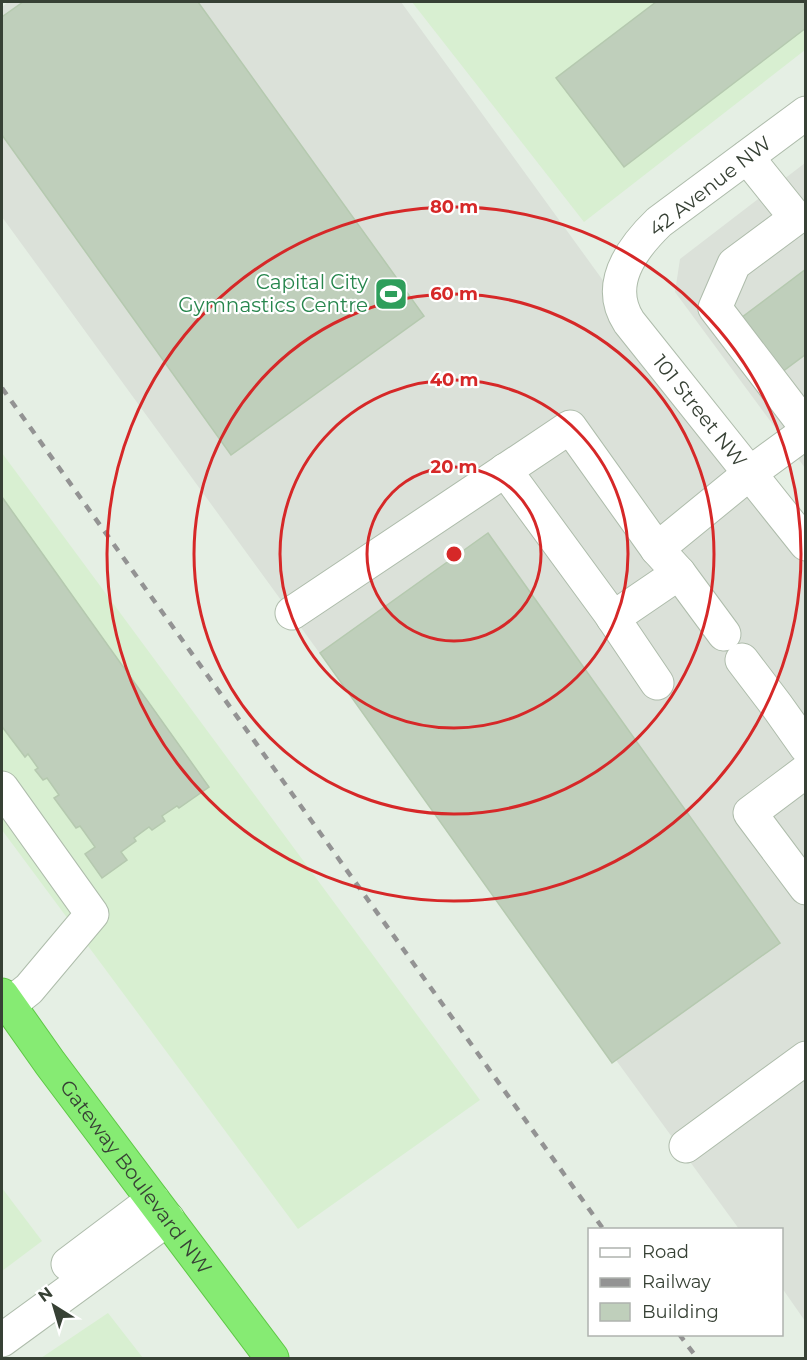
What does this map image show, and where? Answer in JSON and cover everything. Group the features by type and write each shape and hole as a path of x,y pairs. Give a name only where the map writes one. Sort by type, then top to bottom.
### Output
{"highway":[{"name":"Gateway Boulevard NW","path":"5,1000 272,1359"}],"street":[{"name":"42 Avenue NW","path":"625,267 642,239 659,222 806,113"},
{"path":"747,157 796,218 734,264 715,308 806,427"},
{"name":"101 Street NW","path":"625,267 620,284 622,311 806,544"},
{"path":"292,613 570,427 806,747"},
{"path":"613,618 750,474 806,432"},
{"path":"505,470 613,618 657,683"},
{"path":"806,771 750,813 806,888"},
{"path":"2,788 92,914 30,989 5,1000"},
{"path":"686,1146 806,1058"},
{"path":"2,1313 160,1209"},
{"path":"2,1340 160,1209"}],"shaded area":[{"path":"8,2 401,2 805,559 805,1321 783,1289 783,1228 738,1228 2,217 2,7"},
{"path":"412,2 805,2 805,50 584,222"},
{"path":"805,163 805,468 675,292 680,259"},
{"path":"2,453 480,1100 298,1229 2,830"},
{"path":"2,1188 42,1241 2,1271"},
{"path":"108,1313 143,1358 41,1358"}],"building":[{"path":"23,2 198,2 424,316 231,455 2,135 2,17"},
{"path":"656,2 806,2 806,28 624,167 556,78"},
{"path":"806,269 806,354 778,375 737,321"},
{"path":"2,497 209,787 179,808 177,806 162,816 165,821 152,830 149,827 134,838 136,841 121,852 127,860 102,878 85,854 95,847 80,826 76,828 54,798 59,795 47,778 43,780 35,770 38,768 28,754 25,757 2,729"},
{"path":"488,533 780,943 612,1063 320,653"}],"railway":[{"path":"2,388 603,1228"},
{"path":"680,1336 697,1358"}],"place":[{"name":"Capital City Gymnastics Centre","path":"391,294"}]}
